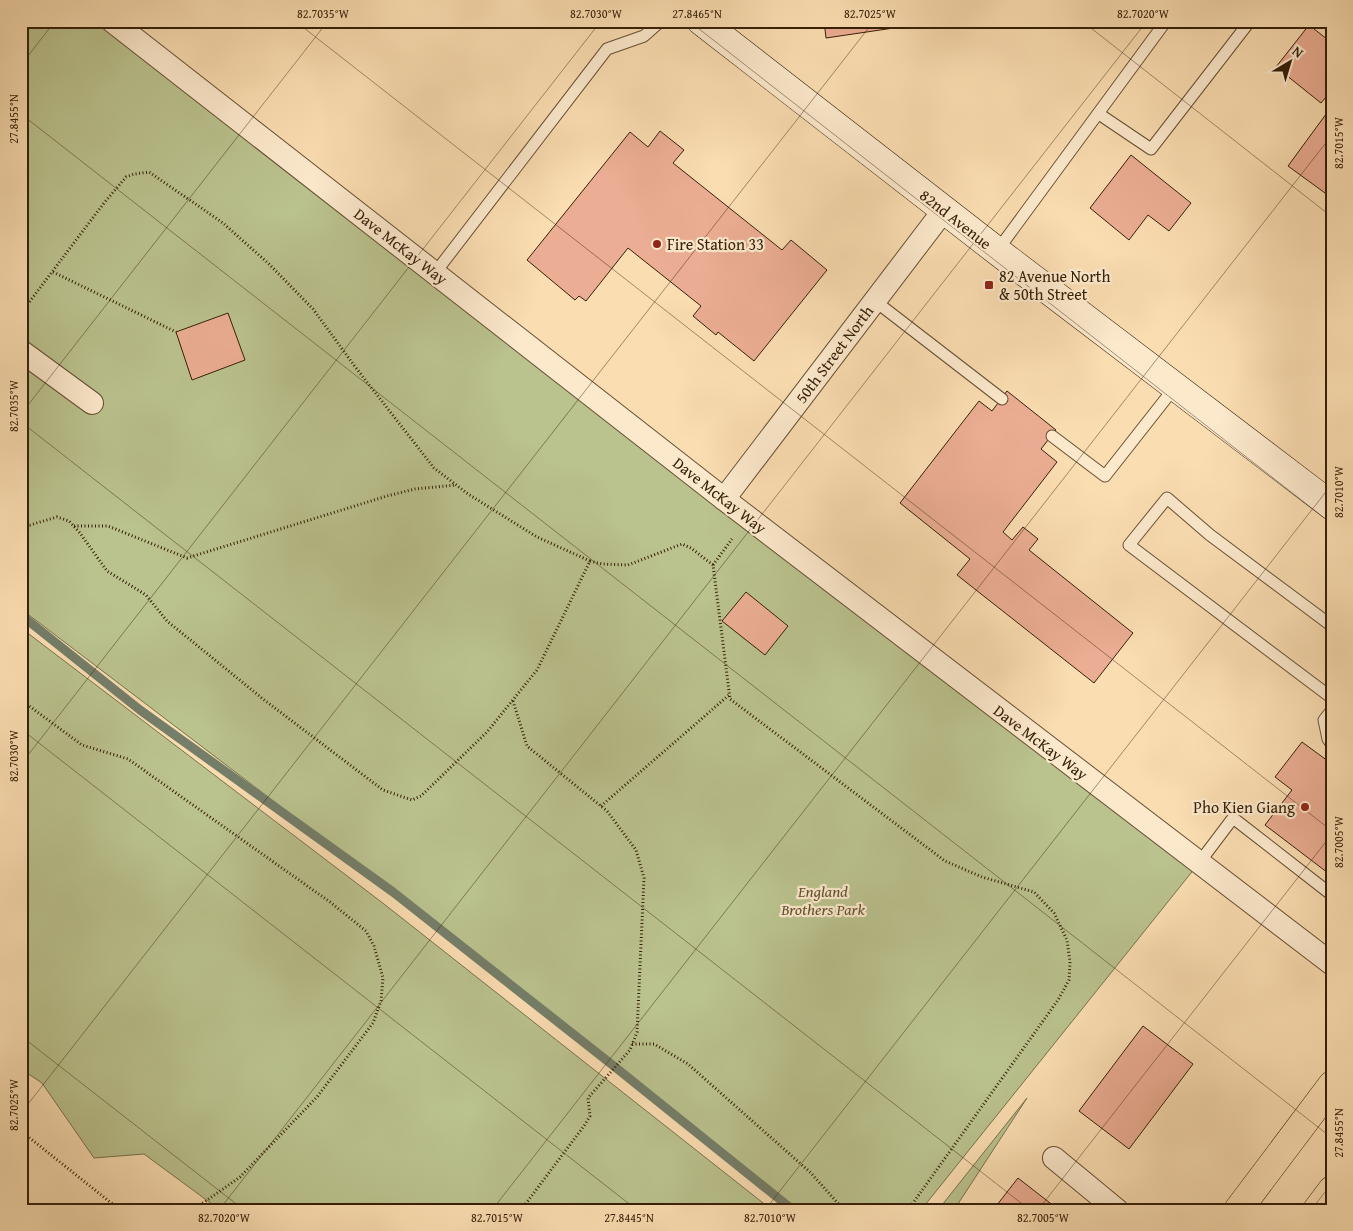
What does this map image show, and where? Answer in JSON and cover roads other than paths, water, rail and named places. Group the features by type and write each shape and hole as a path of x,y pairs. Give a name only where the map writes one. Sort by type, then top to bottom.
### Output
{"main road":[{"path":"1238,1210 1332,1085"},
{"path":"1317,1210 1332,1190"}],"street":[{"name":"Dave McKay Way","path":"112,21 724,499 1332,964"},
{"name":"82nd Avenue","path":"701,21 996,251 1332,506"},
{"name":"50th Street North","path":"724,499 944,210"},
{"path":"21,351 92,404"},
{"path":"1054,1158 1117,1210"}],"lane":[{"path":"435,273 607,49 644,36 661,21"},
{"path":"996,251 1166,21"},
{"path":"1099,114 1151,149 1250,21"},
{"path":"875,301 1002,399"},
{"path":"1052,436 1105,476 1175,387"},
{"path":"1332,626 1210,535 1167,498 1129,545 1332,698"},
{"path":"1332,710 1324,720 1328,739 1332,745"},
{"path":"1199,862 1233,818 1332,895"}],"waterway":[{"path":"21,615 140,710 393,892 793,1210"}],"place":[{"name":"Fire Station 33","path":"657,244"},
{"name":"82 Avenue North & 50th Street","path":"989,285"},
{"name":"Pho Kien Giang","path":"1305,807"}],"park label":[{"name":"England Brothers Park","path":"823,900"}]}
